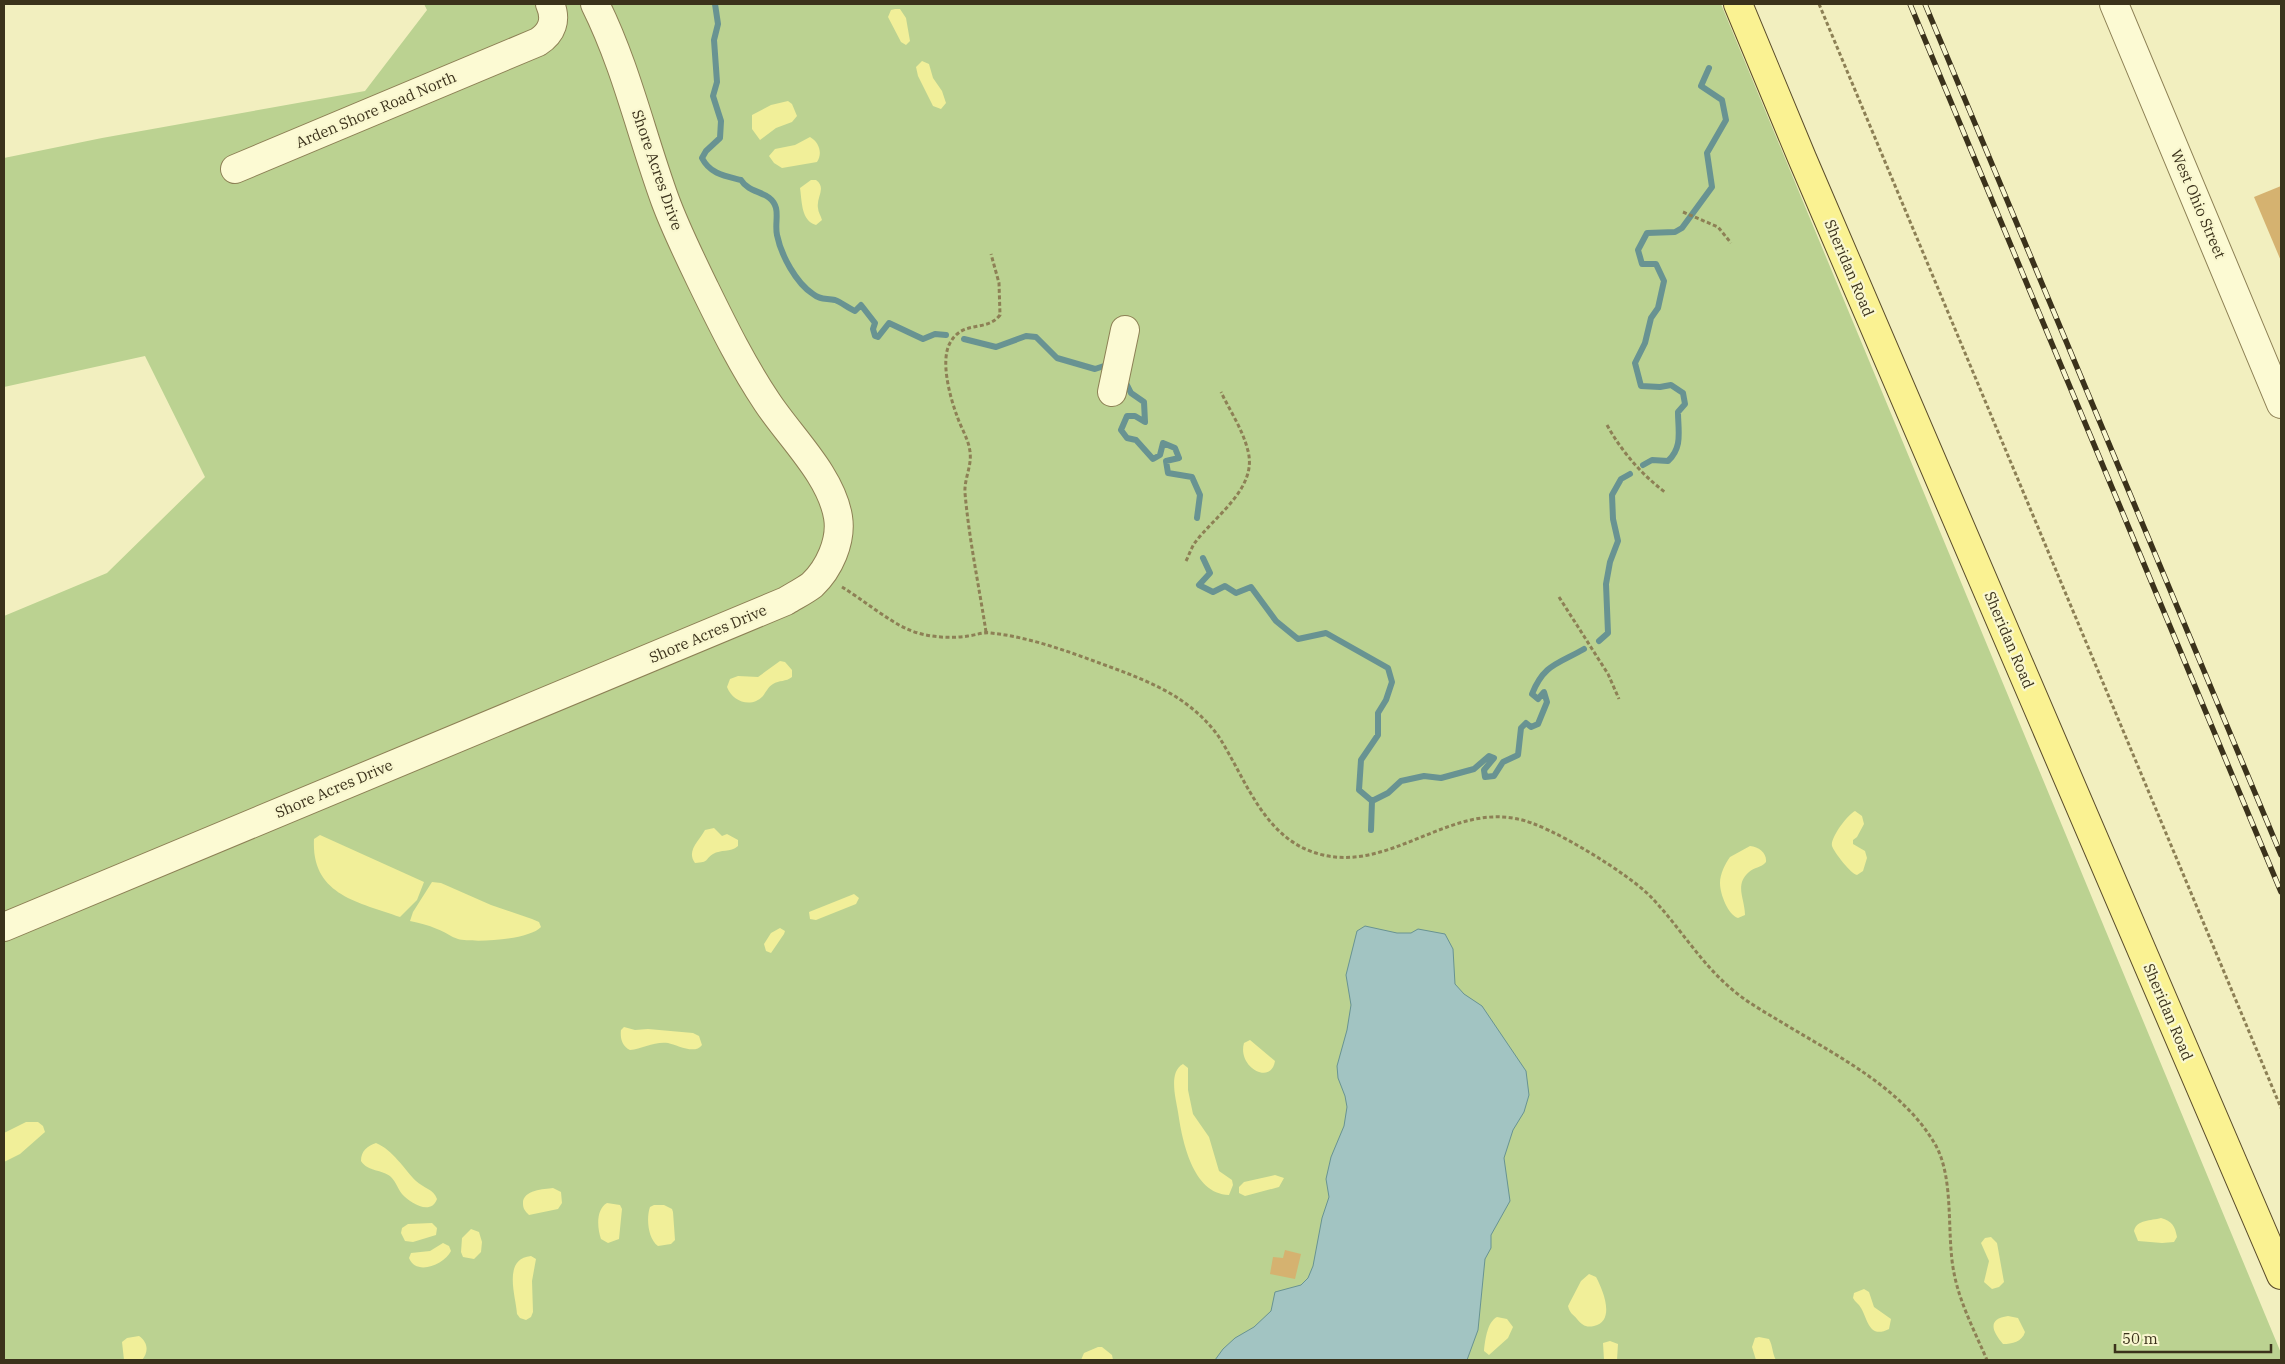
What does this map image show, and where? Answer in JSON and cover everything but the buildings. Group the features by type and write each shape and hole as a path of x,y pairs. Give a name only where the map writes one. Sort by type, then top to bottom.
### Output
{"main road":[{"name":"Sheridan Road","path":"1738,4 1806,167 2281,1275"}],"street":[{"name":"Arden Shore Road North","path":"235,169 538,42 547,36 551,29 554,13 550,4"},
{"name":"Shore Acres Drive","path":"4,927 786,601 812,585 829,563 837,543 838,517 828,486 762,394 730,341 690,259 665,200 634,101 609,31 595,4"},
{"name":"West Ohio Street","path":"2114,4 2281,404"},
{"path":"1112,392 1125,330"}],"path":[{"path":"1820,4 2281,1108"},
{"path":"1683,212 1718,227 1731,243"},
{"path":"986,632 967,514 965,490 970,468 970,451 956,414 945,368 947,351 951,342 962,329 994,322 1000,315 1002,308 999,283 991,254"},
{"path":"1186,561 1194,545 1219,517 1244,483 1249,467 1249,452 1221,392"},
{"path":"1607,425 1637,468 1666,493"},
{"path":"821,573 906,629 928,636 950,637 970,636 986,632 1041,644 1078,655 1151,682 1199,714 1217,734 1258,806 1274,827 1296,844 1322,855 1345,857 1370,854 1457,824 1492,816 1519,819 1546,829 1623,875 1648,893 1727,985 1752,1004 1865,1074 1916,1118 1936,1146 1945,1174 1954,1273 1962,1303 1987,1360"},
{"path":"1559,597 1608,674 1619,699"}],"green space":[{"path":"424,4 1721,4 2281,1353 2281,1360 4,1360 4,616 107,573 205,477 145,356 4,387 4,158 102,138 365,91 427,10"}],"sand":[{"path":"900,9 906,18 910,41 906,45 901,42 888,17 891,10"},
{"path":"922,61 929,64 933,78 942,91 946,103 941,109 933,106 918,76 916,67"},
{"path":"788,101 792,104 797,116 792,122 776,128 760,140 752,129 752,115 771,105"},
{"path":"810,137 816,142 820,151 817,162 782,168 774,163 769,156 775,149 795,145"},
{"path":"811,180 816,180 821,186 818,211 822,220 816,225 811,223 805,215 800,188"},
{"path":"780,661 785,662 792,670 792,677 773,684 758,700 748,703 742,702 729,692 727,687 730,679 738,676 758,677"},
{"path":"1855,811 1862,816 1864,824 1857,837 1853,840 1853,844 1865,851 1867,858 1863,871 1857,875 1843,862 1832,846 1832,842 1840,827"},
{"path":"714,828 722,836 727,834 738,840 738,846 716,853 700,863 695,863 692,854 694,846 705,830"},
{"path":"320,835 424,882 417,900 400,917 368,906 340,893 320,873 315,858 314,839"},
{"path":"1750,846 1762,851 1766,862 1751,870 1742,882 1741,892 1745,915 1738,918 1731,913 1725,904 1721,893 1720,880 1723,869 1730,857"},
{"path":"432,882 441,883 491,905 532,919 539,922 541,927 514,938 466,940 455,938 430,926 410,921 413,912"},
{"path":"854,894 859,898 856,904 816,920 810,919 809,912"},
{"path":"780,928 785,931 784,934 771,953 766,951 764,944 771,933"},
{"path":"624,1027 635,1030 648,1029 693,1033 699,1036 702,1045 699,1048 691,1049 663,1043 630,1050 623,1044 621,1039 621,1030"},
{"path":"1250,1040 1275,1061 1272,1068 1267,1072 1262,1073 1255,1070 1245,1059 1243,1052 1244,1043"},
{"path":"1183,1064 1188,1068 1188,1090 1193,1114 1209,1137 1219,1171 1232,1180 1233,1185 1229,1195 1216,1192 1206,1185 1191,1163 1186,1150 1174,1086 1174,1079 1178,1068"},
{"path":"26,1122 38,1122 43,1126 45,1132 20,1154 4,1162 4,1133"},
{"path":"376,1143 388,1150 416,1181 436,1196 437,1199 434,1204 430,1207 425,1207 415,1204 402,1194 391,1177 364,1165 361,1161 363,1152 367,1147"},
{"path":"1275,1175 1284,1178 1279,1187 1245,1196 1239,1193 1239,1187 1244,1182"},
{"path":"553,1188 561,1192 562,1203 558,1209 529,1215 523,1206 526,1196 534,1191"},
{"path":"607,1203 620,1205 622,1209 619,1239 608,1243 601,1239 598,1224 599,1214"},
{"path":"664,1205 672,1209 675,1240 671,1244 658,1246 652,1238 648,1217 650,1207"},
{"path":"2161,1218 2170,1222 2174,1227 2177,1237 2174,1242 2138,1241 2134,1231 2138,1224"},
{"path":"432,1223 437,1228 436,1235 413,1242 405,1241 401,1233 402,1228 408,1224"},
{"path":"471,1229 479,1232 482,1242 481,1252 474,1259 463,1257 461,1252 462,1238"},
{"path":"1991,1237 1997,1243 2004,1282 1999,1287 1992,1289 1984,1282 1989,1261 1981,1243 1985,1238"},
{"path":"443,1243 449,1246 451,1251 442,1261 436,1264 424,1267 418,1266 409,1258 411,1253 430,1251"},
{"path":"531,1256 536,1259 532,1281 533,1312 531,1317 526,1320 520,1318 517,1314 513,1279 516,1264 522,1259"},
{"path":"1589,1274 1596,1277 1599,1283 1606,1304 1606,1312 1605,1318 1601,1323 1589,1327 1581,1323 1568,1306 1581,1281"},
{"path":"1864,1289 1869,1292 1874,1307 1891,1319 1889,1329 1877,1332 1870,1327 1853,1298 1854,1293"},
{"path":"2008,1316 2018,1318 2025,1332 2022,1338 2016,1342 2003,1344 1996,1335 1993,1326 1997,1320"},
{"path":"1497,1317 1507,1319 1513,1327 1508,1338 1489,1355 1484,1351 1486,1337 1491,1323"},
{"path":"139,1336 146,1344 144,1357 142,1360 124,1360 122,1342 127,1338"},
{"path":"1755,1338 1769,1339 1776,1360 1756,1360 1752,1347"},
{"path":"1610,1341 1618,1344 1617,1360 1604,1360 1603,1343"},
{"path":"1102,1347 1112,1355 1113,1360 1081,1360 1084,1353"}],"water":[{"path":"1365,926 1397,933 1411,933 1418,929 1445,934 1453,949 1455,984 1464,994 1482,1006 1526,1071 1529,1095 1524,1112 1513,1130 1504,1158 1510,1201 1491,1235 1491,1248 1485,1259 1478,1330 1467,1360 1215,1360 1235,1338 1254,1327 1271,1311 1275,1292 1301,1285 1308,1278 1313,1266 1322,1218 1329,1197 1326,1179 1331,1157 1344,1126 1347,1107 1338,1078 1337,1066 1347,1030 1351,1005 1346,975 1357,931"}],"waterway":[{"path":"715,4 718,24 714,40 717,82 713,96 721,121 720,138 706,151 702,158 705,163 718,174 741,180 745,185 770,198 777,211 777,235 786,260 795,276 816,296 835,300 855,311 861,305 875,323 873,329 875,336 878,337 889,323 923,339 935,334 946,335"},
{"path":"1643,465 1652,460 1668,461 1673,456 1679,438 1678,412 1685,404 1683,393 1671,385 1660,387 1641,386 1635,363 1645,343 1651,318 1658,308 1664,281 1656,264 1642,264 1638,250 1647,233 1675,232 1682,228 1712,187 1707,153 1726,120 1722,100 1701,86 1709,68"},
{"path":"964,339 996,347 1026,336 1036,337 1057,358 1095,369 1107,365 1111,368"},
{"path":"1124,379 1131,393 1144,402 1145,422 1135,416 1127,416 1121,430 1127,438 1136,440 1153,459 1160,455 1163,443 1175,448 1179,458 1166,461 1168,473 1192,477 1200,495 1197,518"},
{"path":"1599,641 1608,633 1606,584 1610,562 1618,541 1613,519 1612,495 1621,479 1630,474"},
{"path":"1203,558 1210,573 1199,585 1213,592 1225,586 1236,593 1251,587 1276,621 1298,639 1326,633 1388,668 1392,682 1386,700 1378,713 1378,735 1361,760 1359,790 1372,801"},
{"path":"1372,801 1388,793 1401,781 1424,776 1441,778 1474,769 1489,756 1494,758 1484,770 1485,777 1494,776 1503,762 1518,755 1521,728 1526,723 1531,727 1538,724 1547,702 1544,692 1538,699 1532,694 1542,676 1553,666 1584,649"},
{"path":"1371,830 1372,801"}],"railway":[{"path":"1910,4 2281,892"},
{"path":"1925,4 2281,855"}]}
